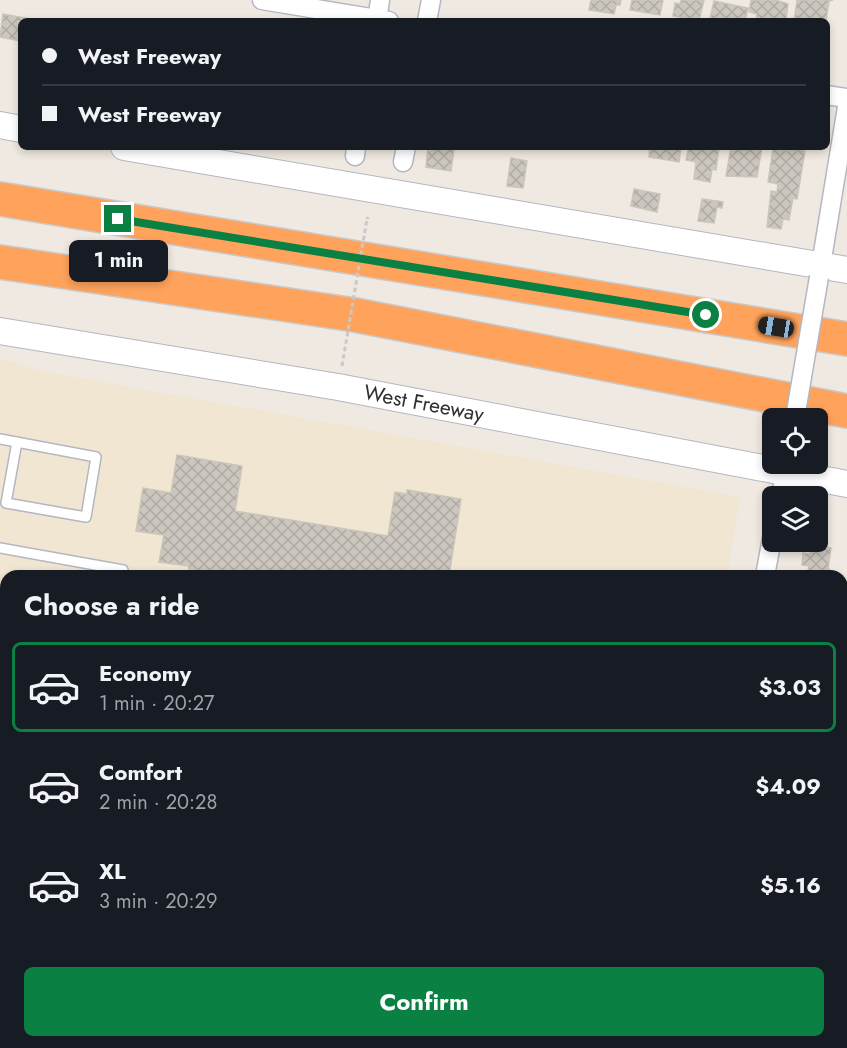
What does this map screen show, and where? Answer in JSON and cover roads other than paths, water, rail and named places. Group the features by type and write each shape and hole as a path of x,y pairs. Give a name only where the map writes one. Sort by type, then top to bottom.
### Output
{"highway":[{"path":"0,199 847,339"},
{"path":"0,262 355,315 847,411"}],"main road":[{"path":"0,125 18,128"},
{"path":"141,150 820,271 847,270"},
{"name":"West Freeway","path":"0,331 350,389 762,463"},
{"name":"West Freeway","path":"812,474 847,484"}],"street":[{"path":"262,0 369,18"},
{"path":"380,0 381,18"},
{"path":"428,18 431,0"},
{"path":"830,96 847,98"},
{"path":"797,408 847,107"},
{"path":"766,570 769,552"}],"lane":[{"path":"0,439 16,442 96,457 86,517 6,503 16,442"},
{"path":"0,548 123,570"}]}
